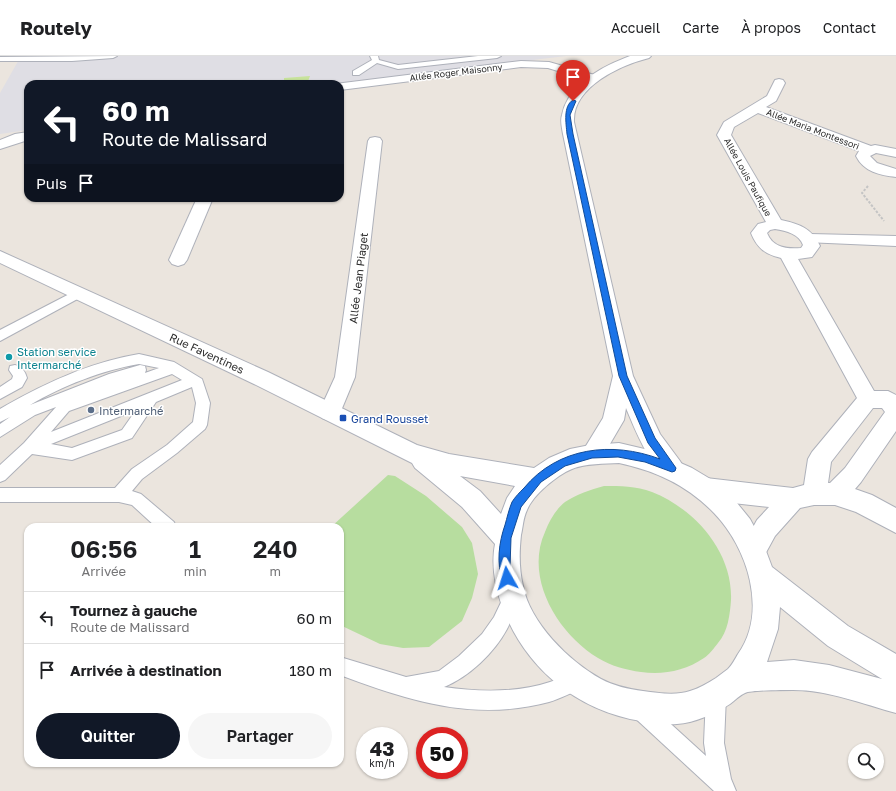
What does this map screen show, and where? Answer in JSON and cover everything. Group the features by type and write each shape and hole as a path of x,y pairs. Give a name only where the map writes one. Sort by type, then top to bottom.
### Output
{"street":[{"path":"645,56 618,65 594,78 582,89 573,101 568,115 570,134 623,376 651,440 672,468"},
{"name":"Allée Roger Maisonny","path":"344,86 521,64 549,65 594,78"},
{"name":"Allée Louis Paufique","path":"775,224 724,135 728,125 772,98 779,83"},
{"name":"Allée Maria Montessori","path":"757,108 869,150 882,150 896,153"},
{"path":"0,145 24,136"},
{"name":"Allée Jean Piaget","path":"330,412 345,377 376,141"},
{"name":"Allée Maria Montessori","path":"869,150 863,156 864,160 875,168 889,172"},
{"path":"178,260 203,202"},
{"name":"Allée Louis Paufique","path":"775,224 800,230 810,239 812,246 806,253 787,254 770,248 761,240 759,233 764,226 775,224"},
{"path":"810,239 896,241"},
{"path":"787,254 889,404"},
{"name":"Rue Faventines","path":"0,256 330,412 412,453 449,464 537,479"},
{"path":"592,454 614,420 623,376"},
{"path":"754,549 766,528 814,496 853,475 889,404"},
{"path":"814,496 820,459 889,404"},
{"name":"Rue Faventines","path":"412,453 471,500 506,538"},
{"path":"618,453 645,458 672,468 706,489 733,516 754,549 764,577 767,614 759,648 740,678 716,696 679,708 638,707 606,698 576,681 543,652 526,629 512,598 505,567 506,538 516,505 537,479 562,462 592,454 618,453"},
{"path":"706,489 814,496 863,503 896,521"},
{"path":"764,577 838,636 896,671"},
{"path":"740,678 794,675 829,680 896,698"}],"lane":[{"path":"0,59 72,59 113,56"},
{"path":"356,73 375,59 398,67 497,56"},
{"path":"0,336 79,293"},
{"path":"0,416 41,392 114,363 140,359 171,366 186,374 197,383 202,403 200,425 172,449 137,474 119,495"},
{"path":"0,431 30,411 61,398 114,378 146,369 171,366"},
{"path":"0,475 29,447 64,407 171,366"},
{"path":"2,389 17,383 20,378 20,374 15,370"},
{"path":"29,447 194,381"},
{"path":"29,447 72,454 127,434 151,399"},
{"path":"0,494 119,495 136,499 163,523"},
{"path":"405,686 428,683 444,678 456,670 475,653 498,627 512,598"},
{"path":"344,667 436,696 475,701 521,698 550,692 576,681"},
{"path":"716,696 714,743 723,787"},
{"path":"638,707 723,787"}],"path":[{"path":"888,226 862,193 889,172"}],"shaded area":[{"path":"21,56 566,56 344,83 344,80 24,80 24,131 0,134 0,93"}],"green space":[{"path":"310,76 308,80 284,80 284,78"},
{"path":"388,475 395,476 426,496 462,527 472,543 478,574 472,598 462,621 429,647 403,648 380,644 344,627 344,523 335,523"},
{"path":"604,486 634,487 652,492 683,509 708,534 726,565 730,582 731,600 729,617 724,634 708,655 689,666 674,671 649,673 624,669 603,661 583,648 570,635 558,620 549,603 542,586 539,568 540,550 545,532 556,512 565,502 579,494"}],"place":[{"name":"Station service Intermarché","path":"9,357"},
{"name":"Intermarché","path":"91,410"},
{"name":"Grand Rousset","path":"343,418"}],"route":[{"path":"507,578 505,567 506,538 516,505 537,479 562,462 592,454 618,453 645,458 672,468 651,440 623,376 570,134 568,115 573,101"}]}
